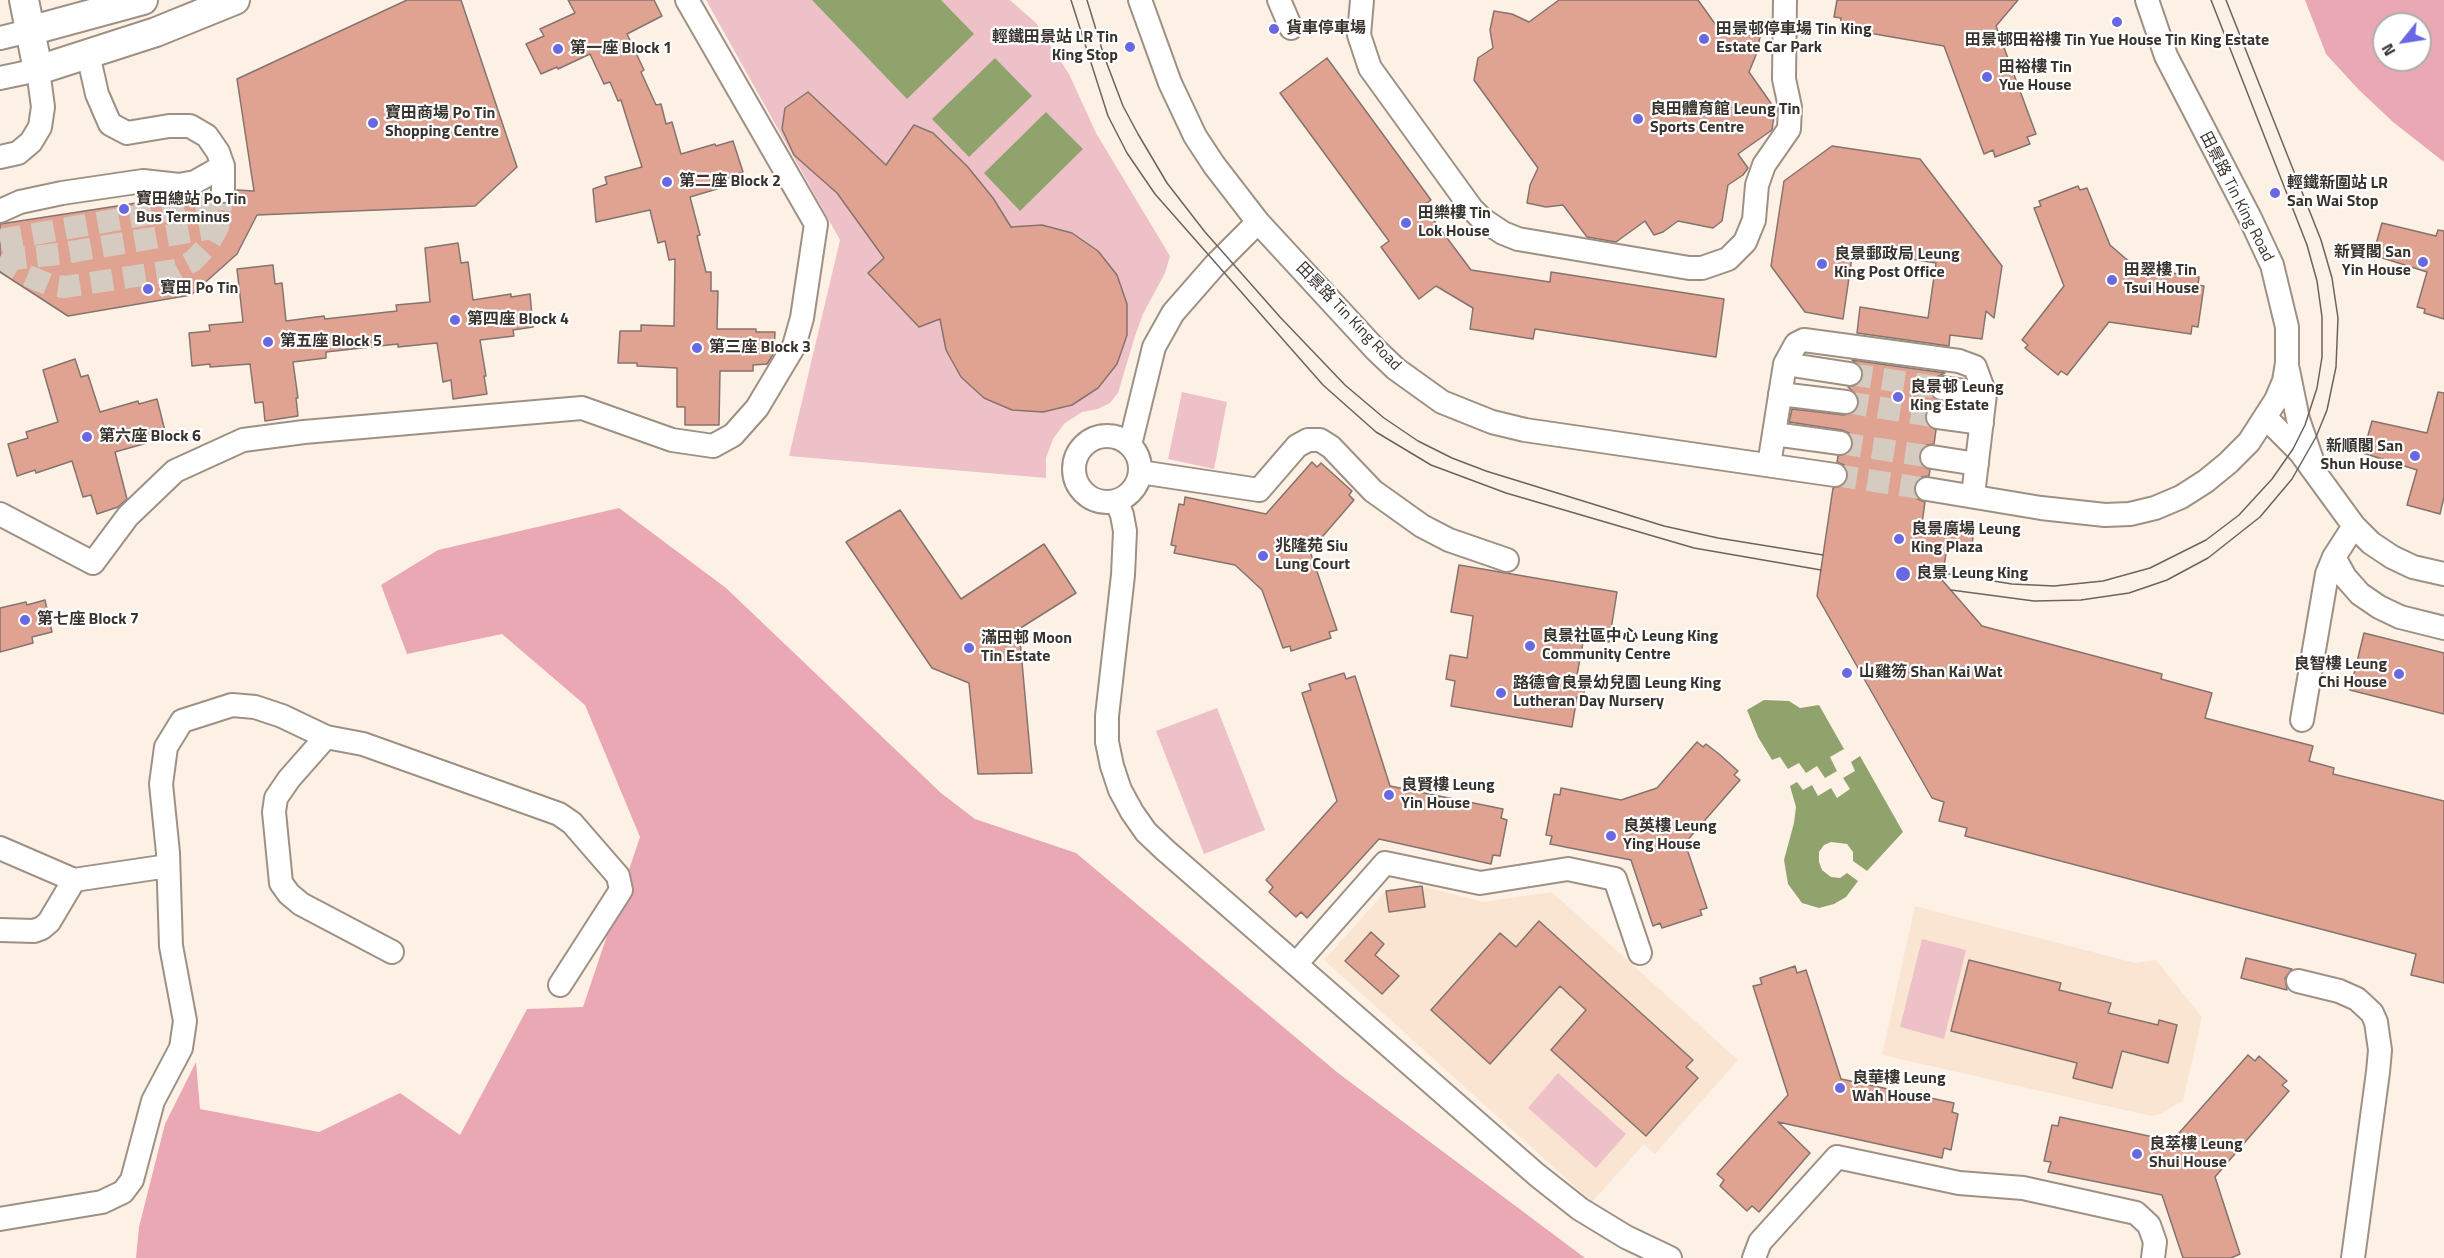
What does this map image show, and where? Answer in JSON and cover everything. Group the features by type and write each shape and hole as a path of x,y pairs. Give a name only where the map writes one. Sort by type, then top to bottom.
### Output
{"main road":[{"path":"24,0 38,70 156,32 235,0"},
{"path":"29,31 71,9 143,0"},
{"path":"71,9 88,54"}],"street":[{"path":"0,514 93,563 128,516 176,471 243,440 304,432 582,408 672,440 713,446 733,435 757,408 794,346 802,318 816,224 687,0"},
{"name":"田景路 Tin King Road","path":"1140,0 1170,83 1195,136 1214,165 1258,222 1376,350 1403,374 1442,402 1466,413 1525,430 1835,475"},
{"path":"1279,0 1291,28"},
{"path":"1362,0 1358,28 1359,39 1370,68 1458,191 1482,219 1498,230 1518,239 1689,268 1702,268 1728,259 1745,242 1754,220 1758,185 1764,165 1789,129 1790,107 1784,80 1785,0"},
{"name":"田景路 Tin King Road","path":"1927,489 2041,508 2105,515 2130,514 2155,508 2181,497 2206,481 2249,442 2266,418 2284,381 2287,363 2287,327 2272,265 2166,56 2148,0"},
{"path":"0,39 29,31"},
{"path":"88,54 97,94 110,124 127,133 169,126 190,126 207,136 218,152 223,166 223,191"},
{"path":"0,78 38,70 44,107 40,127 32,142 18,153 0,157"},
{"path":"0,211 20,202 62,192 143,181 179,185 195,182 223,166"},
{"path":"1130,445 1154,347 1173,313 1258,222"},
{"path":"1769,465 1785,364 1796,344 1804,340 1959,362 1975,367 1985,394 1973,495"},
{"path":"2287,363 2298,418 2317,472"},
{"path":"1785,364 1850,374"},
{"path":"1942,388 1985,394"},
{"path":"1780,394 1846,402"},
{"path":"1938,417 1982,423"},
{"path":"2266,418 2317,472 2354,526 2371,543 2392,557 2414,567 2444,574"},
{"path":"1774,434 1840,443"},
{"path":"1109,436 1121,439 1130,445 1137,455 1140,472 1135,488 1127,497 1117,502 1105,503 1094,501 1083,493 1076,483 1073,472 1074,460 1079,450 1087,442 1098,437 1109,436"},
{"path":"1140,472 1259,490 1297,446 1308,440 1320,440 1331,447 1373,491 1422,526 1449,540 1507,560"},
{"path":"1932,458 1977,464"},
{"path":"1117,502 1122,515 1123,575 1107,717 1107,742 1120,790 1146,832 1537,1175 1580,1209 1626,1237 1670,1258"},
{"path":"2302,720 2322,593 2334,557 2354,526"},
{"path":"2334,557 2353,585 2379,607 2400,616 2444,628"},
{"path":"0,1219 102,1202 123,1192 132,1180 153,1101 181,1048 185,1021 171,946 168,866 161,784 166,747 182,721 232,705 255,707 282,716 326,737 363,744 559,814 572,823 618,876 621,890 560,985"},
{"path":"326,737 289,779 276,798 274,812 281,884 301,904 392,952"},
{"path":"0,848 74,880 168,866"},
{"path":"1296,964 1385,863 1480,883 1568,869 1615,879 1640,953"},
{"path":"0,930 34,931 42,928 49,922 74,880"},
{"path":"2298,981 2339,991 2357,999 2372,1013 2376,1022 2380,1050 2378,1072 2353,1258"},
{"path":"1754,1258 1760,1242 1837,1157 1959,1183 2024,1188 2136,1213 2149,1225 2155,1242 2153,1258"}],"shaded area":[{"path":"706,0 1010,0 1036,23 1069,74 1096,133 1170,256 1165,273 1143,314 1118,393 1110,403 1098,409 1082,412 1065,423 1053,439 1046,458 1046,478 789,456 840,240"},
{"path":"812,0 941,0 974,34 907,99"},
{"path":"2305,0 2444,0 2444,162 2393,122 2326,54"},
{"path":"995,58 1032,96 969,157 932,119"},
{"path":"1046,112 1083,149 1020,211 984,173"},
{"path":"1182,392 1227,402 1214,469 1168,459"},
{"path":"619,508 726,588 941,793 975,819 1076,853 1338,1073 1585,1258 136,1258 139,1227 165,1124 196,1062 200,1109 319,1132 400,1093 460,1135 527,1009 583,1007 640,837 585,705 502,634 407,654 381,585 438,550"},
{"path":"1764,700 1789,701 1800,708 1819,705 1844,749 1830,757 1837,771 1825,778 1817,766 1806,773 1799,763 1788,769 1780,757 1772,760 1758,737 1747,710"},
{"path":"1217,708 1265,830 1204,854 1156,731"},
{"path":"1860,756 1903,832 1867,871 1853,861 1853,852 1847,844 1831,842 1824,845 1819,852 1822,870 1831,877 1840,878 1847,873 1858,881 1846,897 1834,904 1819,908 1802,903 1788,884 1784,860 1796,807 1790,786 1797,782 1803,790 1812,785 1818,796 1831,788 1837,798 1850,789 1843,778 1855,771 1851,762"},
{"path":"1422,886 1483,902 1552,892 1738,1060 1655,1154 1644,1144 1592,1202 1324,960 1386,891"},
{"path":"1915,906 2135,963 2156,960 2202,1017 2183,1101 2160,1114 2151,1116 1882,1055"},
{"path":"1922,939 1966,950 1944,1039 1900,1027"},
{"path":"1558,1073 1626,1134 1596,1168 1528,1108"}],"building":[{"name":"寶田商場 Po Tin Shopping Centre","path":"407,0 461,0 517,167 475,206 257,215 237,254 191,295 68,316 0,272 0,224 210,192 216,202 224,204 234,198 237,190 254,191 237,79"},
{"path":"568,0 654,0 662,16 627,34 644,70 641,72 656,105 661,104 666,124 672,122 681,154 733,141 743,172 725,179 727,186 690,197 700,235 697,236 706,272 711,272 711,291 718,291 717,329 756,329 756,332 775,332 774,353 767,364 753,365 753,371 720,371 719,425 685,425 685,407 677,407 677,368 618,363 620,331 641,331 641,325 674,326 675,259 669,260 665,241 658,243 650,210 596,222 593,189 607,184 605,177 642,167 621,100 618,101 610,82 604,84 590,54 541,74 526,44 544,36 540,29 575,13"},
{"name":"良田體育館 Leung Tin Sports Centre","path":"1559,0 1698,0 1723,35 1741,34 1760,37 1749,72 1775,109 1772,130 1738,154 1748,168 1743,175 1728,185 1722,221 1713,228 1678,221 1663,232 1654,235 1645,221 1616,242 1587,237 1563,205 1546,207 1527,203 1530,185 1538,168 1474,80 1478,58 1493,48 1490,30 1494,11 1512,14 1529,22"},
{"name":"田裕樓 Tin Yue House","path":"1837,0 2018,0 1996,26 2036,134 2027,137 2030,144 1995,157 1993,150 1984,154 1944,46 1840,28 1841,18 1834,17"},
{"name":"田樂樓 Tin Lok House","path":"1327,58 1431,200 1423,206 1471,270 1550,282 1551,272 1724,299 1716,357 1535,329 1533,339 1470,329 1473,308 1436,286 1419,299 1381,247 1389,241 1280,93"},
{"path":"808,92 886,165 914,125 933,133 967,166 993,198 1011,227 1042,225 1072,233 1098,251 1117,275 1127,304 1127,335 1117,364 1098,388 1072,405 1043,412 1012,410 984,398 961,377 946,350 940,319 919,327 868,273 884,258 837,193 794,155 782,129 785,108"},
{"path":"1832,146 1920,159 2002,266 1994,318 1986,311 1982,339 1950,335 1949,346 1857,333 1860,307 1928,318 1936,263 1853,250 1843,319 1805,312 1771,266 1784,181"},
{"name":"田翠樓 Tin Tsui House","path":"2078,186 2080,190 2087,188 2110,245 2125,258 2138,268 2199,277 2198,285 2204,286 2198,327 2192,326 2191,334 2109,322 2067,375 2061,371 2058,375 2025,348 2028,345 2022,340 2064,286 2034,208 2041,206 2039,201"},
{"name":"新賢閣 San Yin House","path":"2382,223 2436,236 2438,230 2444,231 2444,319 2424,313 2425,309 2417,307 2427,272 2373,255"},
{"path":"458,243 461,263 468,262 473,300 511,294 511,297 530,294 533,327 513,330 514,336 480,340 487,394 453,399 451,380 443,382 437,343 398,347 398,344 326,352 326,358 293,362 298,416 265,421 263,402 255,403 250,364 192,366 189,333 210,331 209,325 243,322 237,269 273,265 275,284 282,283 286,321 397,311 396,305 430,302 425,248"},
{"name":"第六座 Block 6","path":"75,359 81,377 88,375 100,412 138,401 139,404 157,399 165,431 145,436 147,443 115,452 127,499 118,507 97,514 91,495 83,497 72,461 36,473 35,470 17,476 8,444 28,438 26,432 58,422 43,370"},
{"name":"良景廣場 Leung King Plaza","path":"1852,360 1945,373 1932,379 1929,386 1930,394 1940,401 1940,404 1928,408 1925,415 1926,423 1936,430 1934,444 1927,445 1919,454 1920,462 1930,470 1929,476 1916,481 1914,493 1918,499 1925,502 1922,523 1974,531 1971,550 1947,547 1942,580 1982,626 2162,674 2161,679 2212,693 2205,718 2313,746 2309,761 2334,768 2333,774 2444,801 2444,983 2411,975 2416,954 1965,836 1967,828 1939,821 1944,802 1932,798 1817,596 1833,488 1845,484 1848,476 1844,465 1837,462 1838,456 1850,452 1853,438 1842,430 1789,422 1792,409 1844,415 1856,411 1859,397 1848,387 1860,383 1863,375 1862,369"},
{"name":"新順閣 San Shun House","path":"2438,392 2444,393 2444,497 2440,514 2407,505 2417,470 2363,453 2372,421 2427,433"},
{"name":"兆隆苑 Siu Lung Court","path":"1312,462 1317,467 1321,463 1352,491 1349,495 1354,500 1310,551 1337,630 1329,632 1331,638 1291,651 1290,646 1283,648 1262,590 1235,565 1174,553 1176,546 1171,545 1179,504 1184,505 1185,497 1266,514"},
{"name":"滿田邨 Moon Tin Estate","path":"900,510 961,599 1044,544 1076,593 1019,629 1032,773 978,774 969,683 932,668 846,542"},
{"name":"良景社區中心 Leung King Community Centre","path":"1459,565 1617,592 1609,642 1584,637 1577,675 1587,677 1583,698 1577,697 1572,727 1451,706 1455,681 1446,679 1450,655 1467,658 1473,616 1451,612"},
{"name":"第七座 Block 7","path":"45,600 52,632 32,637 33,643 0,652 0,608"},
{"name":"良智樓 Leung Chi House","path":"2364,633 2444,653 2444,714 2350,690"},
{"name":"良賢樓 Leung Yin House","path":"1344,673 1346,679 1355,676 1390,786 1503,809 1501,818 1507,820 1500,856 1493,855 1491,864 1379,839 1307,918 1301,912 1296,917 1269,892 1273,887 1266,880 1337,801 1302,693 1311,690 1309,684"},
{"name":"良英樓 Leung Ying House","path":"1697,742 1703,747 1706,744 1719,754 1738,771 1734,775 1740,780 1685,843 1707,908 1700,910 1702,915 1662,928 1660,923 1653,926 1631,860 1550,844 1552,836 1546,835 1554,794 1560,795 1561,788 1621,800 1657,788"},
{"path":"1422,886 1425,907 1389,912 1386,891"},
{"path":"1539,921 1693,1060 1686,1067 1698,1078 1646,1136 1551,1050 1586,1010 1560,986 1490,1064 1431,1010 1500,933 1516,947"},
{"path":"1371,932 1384,944 1375,955 1399,976 1382,994 1345,961"},
{"path":"2246,958 2292,969 2285,978 2287,990 2241,978"},
{"path":"1969,960 2061,983 2059,990 2111,1003 2108,1013 2158,1025 2159,1020 2177,1025 2168,1063 2122,1051 2112,1088 2073,1078 2077,1063 1951,1031"},
{"name":"良華樓 Leung Wah House","path":"1795,966 1797,973 1806,970 1841,1079 1954,1103 1952,1112 1958,1114 1951,1150 1944,1148 1942,1158 1778,1122 1810,1153 1759,1212 1752,1206 1747,1211 1720,1186 1724,1180 1717,1174 1788,1095 1753,986 1762,984 1760,978"},
{"name":"良萃樓 Leung Shui House","path":"2248,1055 2255,1061 2259,1056 2287,1081 2282,1085 2289,1091 2215,1177 2240,1254 2231,1258 2183,1258 2162,1195 2048,1172 2051,1162 2044,1161 2052,1125 2058,1126 2060,1117 2172,1141"}],"tunnel":[{"path":"0,257 26,275 50,285 64,287 176,270 193,261 208,245 218,227 223,191"},
{"path":"0,240 223,201"},
{"path":"4,260 59,254 218,227"},
{"path":"1850,374 1942,388"},
{"path":"1846,402 1938,417"},
{"path":"1840,443 1932,457"},
{"path":"1835,475 1927,489"}],"tram line":[{"path":"1071,0 1108,116 1127,153 1155,194 1323,385 1376,432 1431,465 1506,493 1694,548 1821,570"},
{"path":"1087,0 1104,56 1123,106 1167,183 1205,232 1280,317 1345,385 1384,418 1418,441 1452,458 1486,471 1664,526 1718,538 1823,555"},
{"path":"1943,573 2012,584 2054,586 2103,581 2150,568 2206,540 2239,515 2272,479 2293,449 2305,425 2317,388 2322,357 2322,317 2317,281 2307,245 2211,0"},
{"path":"1951,590 2034,601 2081,600 2129,593 2167,580 2208,558 2260,517 2292,479 2316,437 2327,410 2336,367 2338,318 2332,278 2321,240 2226,0"}],"place":[{"name":"田景邨田裕樓 Tin Yue House Tin King Estate","path":"2117,22"},
{"name":"貨車停車場","path":"1274,29"},
{"name":"田景邨停車場 Tin King Estate Car Park","path":"1704,39"},
{"name":"輕鐵田景站 LR Tin King Stop","path":"1130,47"},
{"name":"第一座 Block 1","path":"558,49"},
{"name":"田裕樓 Tin Yue House","path":"1987,77"},
{"name":"良田體育館 Leung Tin Sports Centre","path":"1638,119"},
{"name":"寶田商場 Po Tin Shopping Centre","path":"373,123"},
{"name":"第二座 Block 2","path":"667,182"},
{"name":"輕鐵新圍站 LR San Wai Stop","path":"2275,193"},
{"name":"寶田總站 Po Tin Bus Terminus","path":"124,209"},
{"name":"田樂樓 Tin Lok House","path":"1406,223"},
{"name":"新賢閣 San Yin House","path":"2423,262"},
{"name":"良景郵政局 Leung King Post Office","path":"1822,264"},
{"name":"田翠樓 Tin Tsui House","path":"2112,280"},
{"name":"寶田 Po Tin","path":"148,289"},
{"name":"第四座 Block 4","path":"455,320"},
{"name":"第五座 Block 5","path":"268,342"},
{"name":"第三座 Block 3","path":"697,348"},
{"name":"良景邨 Leung King Estate","path":"1898,397"},
{"name":"第六座 Block 6","path":"87,437"},
{"name":"新順閣 San Shun House","path":"2415,456"},
{"name":"良景廣場 Leung King Plaza","path":"1899,539"},
{"name":"兆隆苑 Siu Lung Court","path":"1263,556"},
{"name":"良景 Leung King","path":"1903,574"},
{"name":"第七座 Block 7","path":"25,620"},
{"name":"良景社區中心 Leung King Community Centre","path":"1530,646"},
{"name":"滿田邨 Moon Tin Estate","path":"969,648"},
{"name":"山雞笏 Shan Kai Wat","path":"1847,673"},
{"name":"良智樓 Leung Chi House","path":"2399,674"},
{"name":"路德會良景幼兒園 Leung King Lutheran Day Nursery","path":"1501,693"},
{"name":"良賢樓 Leung Yin House","path":"1389,795"},
{"name":"良英樓 Leung Ying House","path":"1611,836"},
{"name":"良華樓 Leung Wah House","path":"1840,1088"},
{"name":"良萃樓 Leung Shui House","path":"2137,1154"}]}
